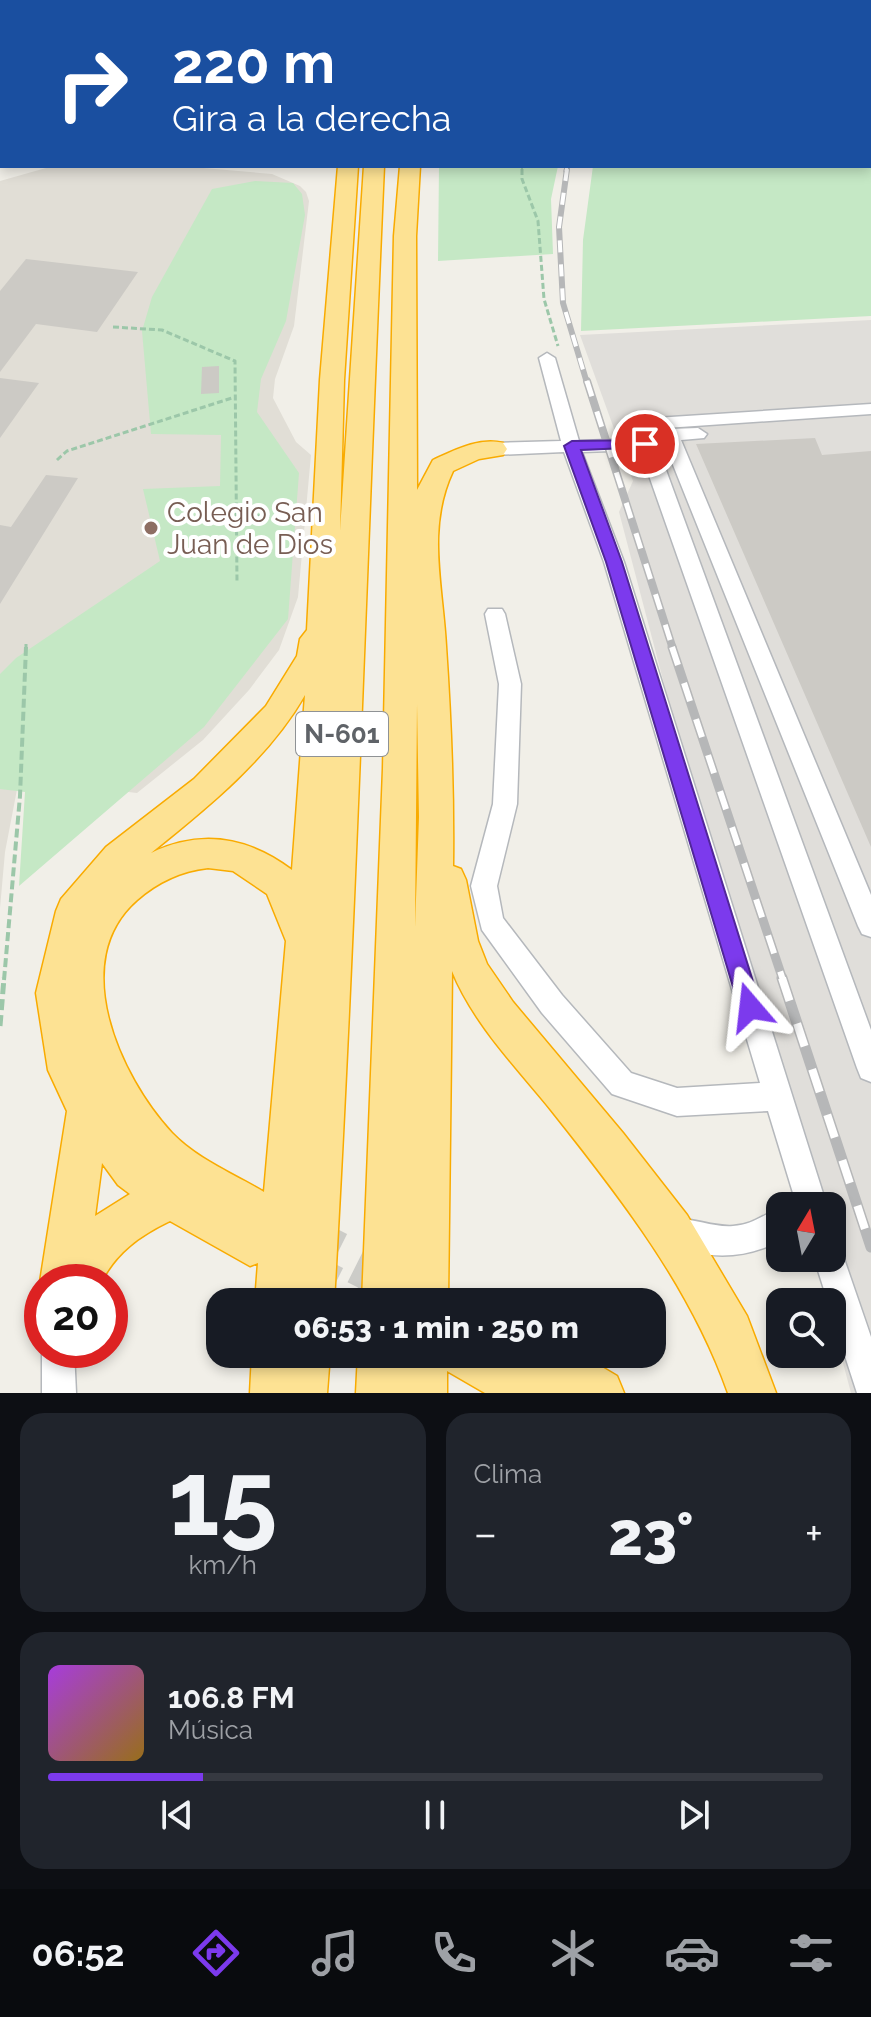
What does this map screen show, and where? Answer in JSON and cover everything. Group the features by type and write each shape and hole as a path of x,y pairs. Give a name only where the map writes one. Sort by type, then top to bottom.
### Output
{"highway":[{"path":"279,1288 321,716 326,520 348,168"},
{"path":"344,223 358,168"},
{"name":"N-601","path":"312,1288 328,1054 336,847 374,168"},
{"name":"N-601","path":"385,1288 394,1044 405,236 410,168"},
{"path":"404,439 415,472 422,532 431,644 436,817 425,1288"},
{"path":"422,532 430,491 442,466 473,452 494,449"},
{"path":"303,947 284,886 252,863 221,852 186,855 157,865 127,882 101,912 84,961 85,1008 101,1063 124,1102 162,1153 253,1228 172,1198 133,1170 88,1109 68,1070 55,993 74,911 119,858 206,789 277,715 312,657 323,588"},
{"path":"436,817 459,941 472,974 499,1015 608,1148 671,1231 730,1333 752,1393"},
{"path":"66,1264 88,1109"},
{"path":"84,1264 87,1257 119,1221 172,1198"},
{"path":"274,1393 275,1368"},
{"path":"303,1393 305,1368"},
{"path":"380,1393 381,1368"},
{"path":"423,1393 424,1368"},
{"path":"487,1368 531,1393"},
{"path":"558,1368 600,1393"}],"street":[{"path":"554,357 572,446 614,562 807,1192"},
{"path":"871,409 640,424 871,1068"},
{"path":"871,422 670,435 871,926"},
{"path":"494,449 645,444"},
{"path":"495,614 510,684 505,804 484,886 491,922 552,1004 622,1084 677,1102 777,1096"},
{"path":"797,1192 798,1163"},
{"path":"671,1231 722,1243 750,1239 766,1230"},
{"path":"834,1272 871,1386"},
{"path":"58,1368 59,1393"}],"path":[{"path":"522,168 522,179 538,221 544,299 554,357"},
{"path":"113,327 162,330 235,361 237,582"},
{"path":"57,460 67,451 235,397"},
{"path":"237,515 326,520"},
{"path":"0,1026 20,796 26,644"}],"shaded area":[{"name":"Colegio San Juan de Dios","path":"46,168 203,168 272,174 300,186 309,201 294,326 275,379 273,398 296,442 311,455 298,597 279,650 249,690 203,740 137,793 19,779 5,852 0,908 0,181"},
{"path":"871,320 871,1393 851,1393 844,1368 846,1288 823,1288 819,1272 846,1272 846,1192 797,1192 619,512 633,481 580,335"}],"green space":[{"path":"439,168 558,168 551,199 553,254 438,261"},
{"path":"593,168 871,168 871,316 581,331 583,240"},
{"path":"255,181 293,183 302,194 305,215 286,321 261,379 257,412 299,473 288,619 204,727 19,886 25,792 0,789 0,674 16,658 160,561 143,489 220,486 221,435 151,434 142,331 152,297 212,189"}],"building":[{"path":"26,259 138,272 97,332 36,324 0,372 0,291"},
{"path":"219,366 219,393 201,394 202,367"},
{"path":"0,378 39,383 0,438"},
{"path":"815,438 822,455 871,451 871,847 696,444"},
{"path":"46,475 78,478 0,604 0,525 11,527"}],"tunnel":[{"path":"299,1234 407,1288"},
{"path":"295,1268 335,1288"}],"railway":[{"path":"567,169 559,227 563,303 587,383"},
{"path":"587,381 673,649"},
{"path":"672,647 783,980"},
{"path":"782,978 871,1247"}],"place":[{"name":"Colegio San Juan de Dios","path":"151,528"}],"route":[{"path":"645,444 572,446 614,562 750,1007"}]}
